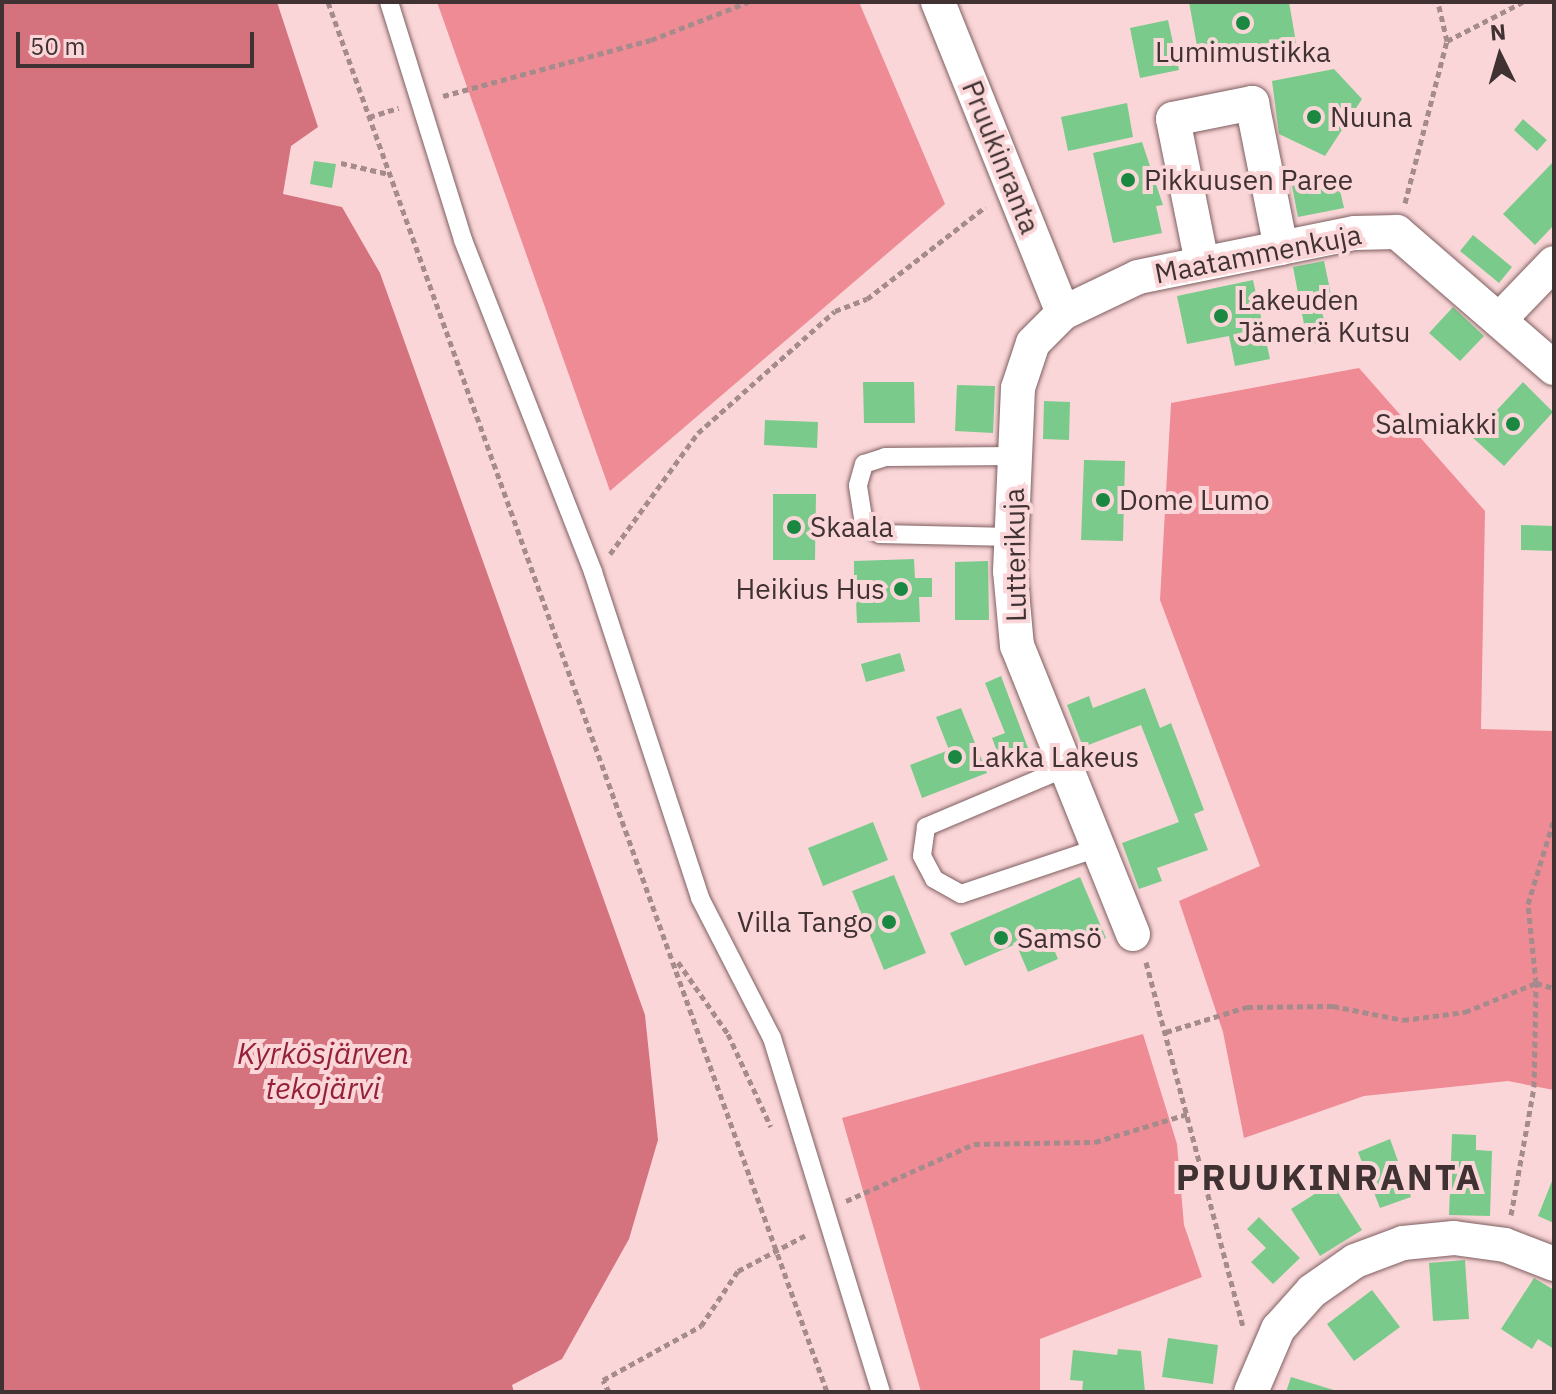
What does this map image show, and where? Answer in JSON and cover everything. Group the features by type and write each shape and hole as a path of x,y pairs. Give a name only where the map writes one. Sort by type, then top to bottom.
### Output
{"street":[{"name":"Pruukinranta","path":"938,2 1063,313"},
{"path":"1202,263 1173,119 1252,103 1281,248"},
{"name":"Maatammenkuja","path":"1063,313 1098,291 1202,263 1281,248 1397,232 1501,318 1554,368"},
{"path":"1501,318 1554,263"},
{"name":"Lutterikuja","path":"1063,313 1033,343 1018,388 1012,537 1017,646 1063,769 1133,934"},
{"path":"1253,1383 1287,1319 1355,1261 1429,1240 1505,1245 1554,1264"}],"lane":[{"path":"389,2 463,240 593,572 700,898 772,1038 828,1211 881,1392"},
{"path":"1012,537 880,534 864,524 858,485 864,464 885,457 1015,456"},
{"path":"1063,769 926,827 922,856 934,879 961,894 1098,848"}],"path":[{"path":"328,2 674,957 827,1392"},
{"path":"727,2 732,8"},
{"path":"422,101 651,40 748,2"},
{"path":"1397,232 1447,41 1438,2"},
{"path":"1447,41 1523,2"},
{"path":"341,163 390,174"},
{"path":"593,572 698,433 835,311 867,299 989,204"},
{"path":"1505,1245 1534,1087 1536,983 1528,904 1554,819"},
{"path":"1133,934 1166,1032 1188,1114 1253,1383"},
{"path":"674,957 728,1034 775,1136"},
{"path":"1166,1032 1247,1007 1333,1006 1403,1020 1465,1012 1536,983 1554,988"},
{"path":"828,1211 974,1144 1095,1142 1188,1114"},
{"path":"609,1392 603,1380 671,1348 701,1326 738,1271 778,1248"}],"shaded area":[{"path":"437,2 859,2 945,204 610,491"},
{"path":"1359,368 1485,511 1481,729 1554,731 1554,1090 1508,1081 1364,1096 1244,1138 1223,1032 1179,901 1260,866 1160,600 1171,403"},
{"path":"1143,1034 1177,1144 1184,1225 1202,1277 1040,1339 1040,1392 921,1392 842,1118"}],"water":[{"name":"Kyrkösjärven tekojärvi","path":"2,2 277,2 318,127 291,146 283,194 342,207 380,273 645,1015 658,1140 629,1239 562,1359 512,1385 514,1392 2,1392"}],"building":[{"name":"Lumimustikka","path":"1189,2 1289,2 1297,48 1214,64 1210,44 1197,46"},
{"path":"1168,20 1179,70 1140,78 1130,28"},
{"name":"Nuuna","path":"1334,69 1362,99 1325,156 1279,134 1272,81"},
{"path":"1127,103 1133,137 1068,151 1061,117"},
{"path":"1523,119 1547,140 1537,151 1514,130"},
{"name":"Pikkuusen Paree","path":"1142,142 1163,205 1156,206 1162,233 1113,243 1093,153"},
{"path":"314,161 336,164 332,188 310,184"},
{"path":"1554,161 1554,225 1535,245 1503,214"},
{"path":"1337,177 1344,208 1298,217 1292,186"},
{"path":"1473,235 1512,267 1499,283 1460,251"},
{"path":"1324,261 1333,304 1321,306 1328,341 1308,345 1293,267"},
{"name":"Lakeuden Jämerä Kutsu","path":"1253,280 1270,359 1235,366 1229,336 1187,344 1177,296"},
{"path":"1453,307 1484,336 1460,361 1429,333"},
{"path":"863,382 914,382 915,423 864,423"},
{"name":"Salmiakki","path":"1523,382 1553,412 1504,466 1472,437"},
{"path":"957,385 995,386 993,433 955,431"},
{"path":"1044,401 1070,402 1069,440 1043,439"},
{"path":"765,420 818,422 817,448 764,445"},
{"name":"Dome Lumo","path":"1084,460 1125,461 1123,541 1081,540"},
{"name":"Skaala","path":"773,494 816,494 815,560 773,560"},
{"path":"1521,525 1554,526 1554,551 1521,550"},
{"name":"Heikius Hus","path":"914,559 915,578 932,578 932,597 919,597 920,622 857,623 856,601 869,600 869,581 854,582 854,561"},
{"path":"988,561 989,620 955,620 955,562"},
{"path":"900,653 905,671 866,682 861,664"},
{"path":"1001,676 1031,756 1003,767 992,738 1005,733 985,683"},
{"path":"1145,688 1160,728 1171,723 1204,810 1194,814 1208,850 1157,868 1162,881 1139,889 1122,843 1179,822 1141,725 1083,747 1067,705 1089,696 1093,708"},
{"name":"Lakka Lakeus","path":"961,708 987,773 922,798 910,765 949,750 936,717"},
{"path":"873,822 888,860 823,886 808,848"},
{"name":"Villa Tango","path":"894,875 926,953 884,970 852,891"},
{"path":"1080,877 1106,938 1079,949 1073,936 1052,945 1058,959 1028,972 1016,944 965,966 950,933"},
{"path":"1452,1134 1476,1135 1476,1150 1492,1151 1490,1216 1449,1215"},
{"path":"1390,1139 1411,1197 1380,1208 1358,1152"},
{"path":"1554,1176 1554,1223 1538,1216"},
{"path":"1332,1183 1362,1230 1320,1256 1291,1209"},
{"path":"1259,1217 1300,1258 1273,1284 1251,1262 1266,1248 1247,1229"},
{"path":"1465,1260 1469,1319 1433,1321 1429,1263"},
{"path":"1534,1278 1554,1290 1554,1349 1538,1339 1532,1349 1501,1329"},
{"path":"1372,1290 1400,1327 1354,1361 1327,1324"},
{"path":"1168,1338 1218,1345 1213,1384 1162,1377"},
{"path":"1118,1349 1141,1351 1145,1392 1082,1392 1083,1381 1070,1380 1073,1350 1117,1355"},
{"path":"1291,1377 1337,1391 1337,1392 1286,1392"}],"place":[{"name":"Lumimustikka","path":"1243,23"},
{"name":"Nuuna","path":"1314,117"},
{"name":"Pikkuusen Paree","path":"1128,180"},
{"name":"Lakeuden Jämerä Kutsu","path":"1221,316"},
{"name":"Salmiakki","path":"1513,424"},
{"name":"Dome Lumo","path":"1103,500"},
{"name":"Skaala","path":"794,527"},
{"name":"Heikius Hus","path":"901,589"},
{"name":"Lakka Lakeus","path":"955,757"},
{"name":"Villa Tango","path":"889,922"},
{"name":"Samsö","path":"1001,938"}],"district":[{"name":"PRUUKINRANTA","path":"1329,1177"}]}
